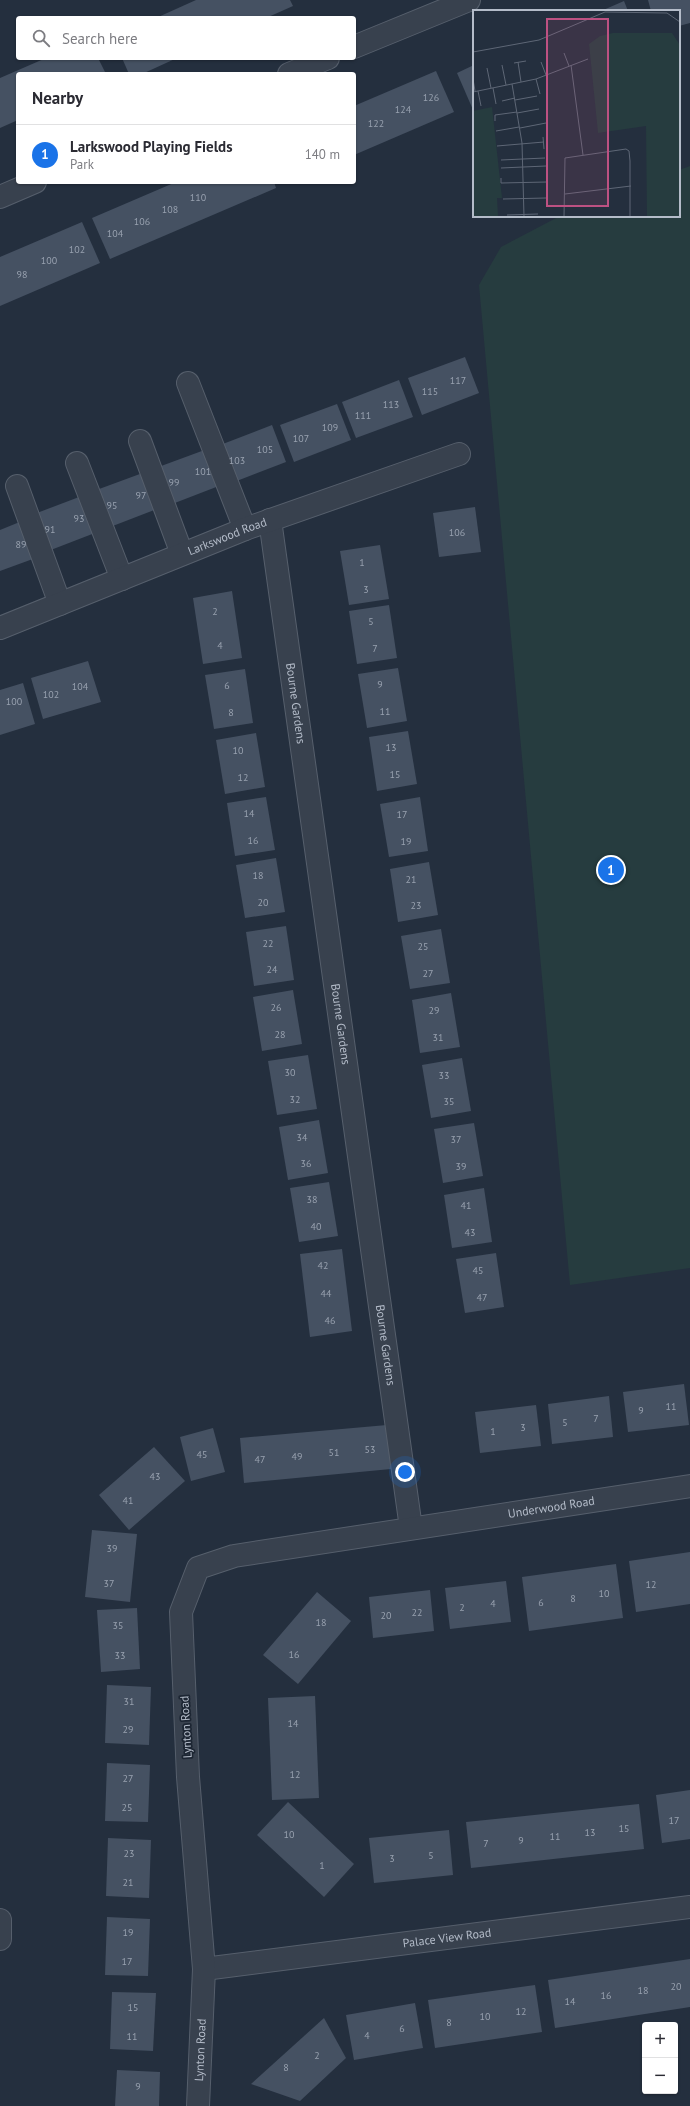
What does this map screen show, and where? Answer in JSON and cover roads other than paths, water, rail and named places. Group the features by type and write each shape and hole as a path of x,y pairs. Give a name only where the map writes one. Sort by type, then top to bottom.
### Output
{"street":[{"path":"356,46 469,0"},
{"path":"294,72 323,60"},
{"path":"0,197 30,184"},
{"path":"188,383 245,529"},
{"path":"140,441 182,554"},
{"name":"Larkswood Road","path":"0,628 122,580 245,529 459,454"},
{"path":"77,463 122,580"},
{"path":"17,486 60,604"},
{"name":"Bourne Gardens","path":"270,520 411,1528"},
{"name":"Underwood Road","path":"411,1528 690,1486"},
{"name":"Lynton Road","path":"198,2106 204,1969 188,1777 181,1612 198,1568 234,1556 411,1528"},
{"name":"Palace View Road","path":"204,1969 690,1907"},
{"path":"0,1920 0,1939"}],"place":[{"name":"Larkswood Playing Fields","path":"611,870"}]}
